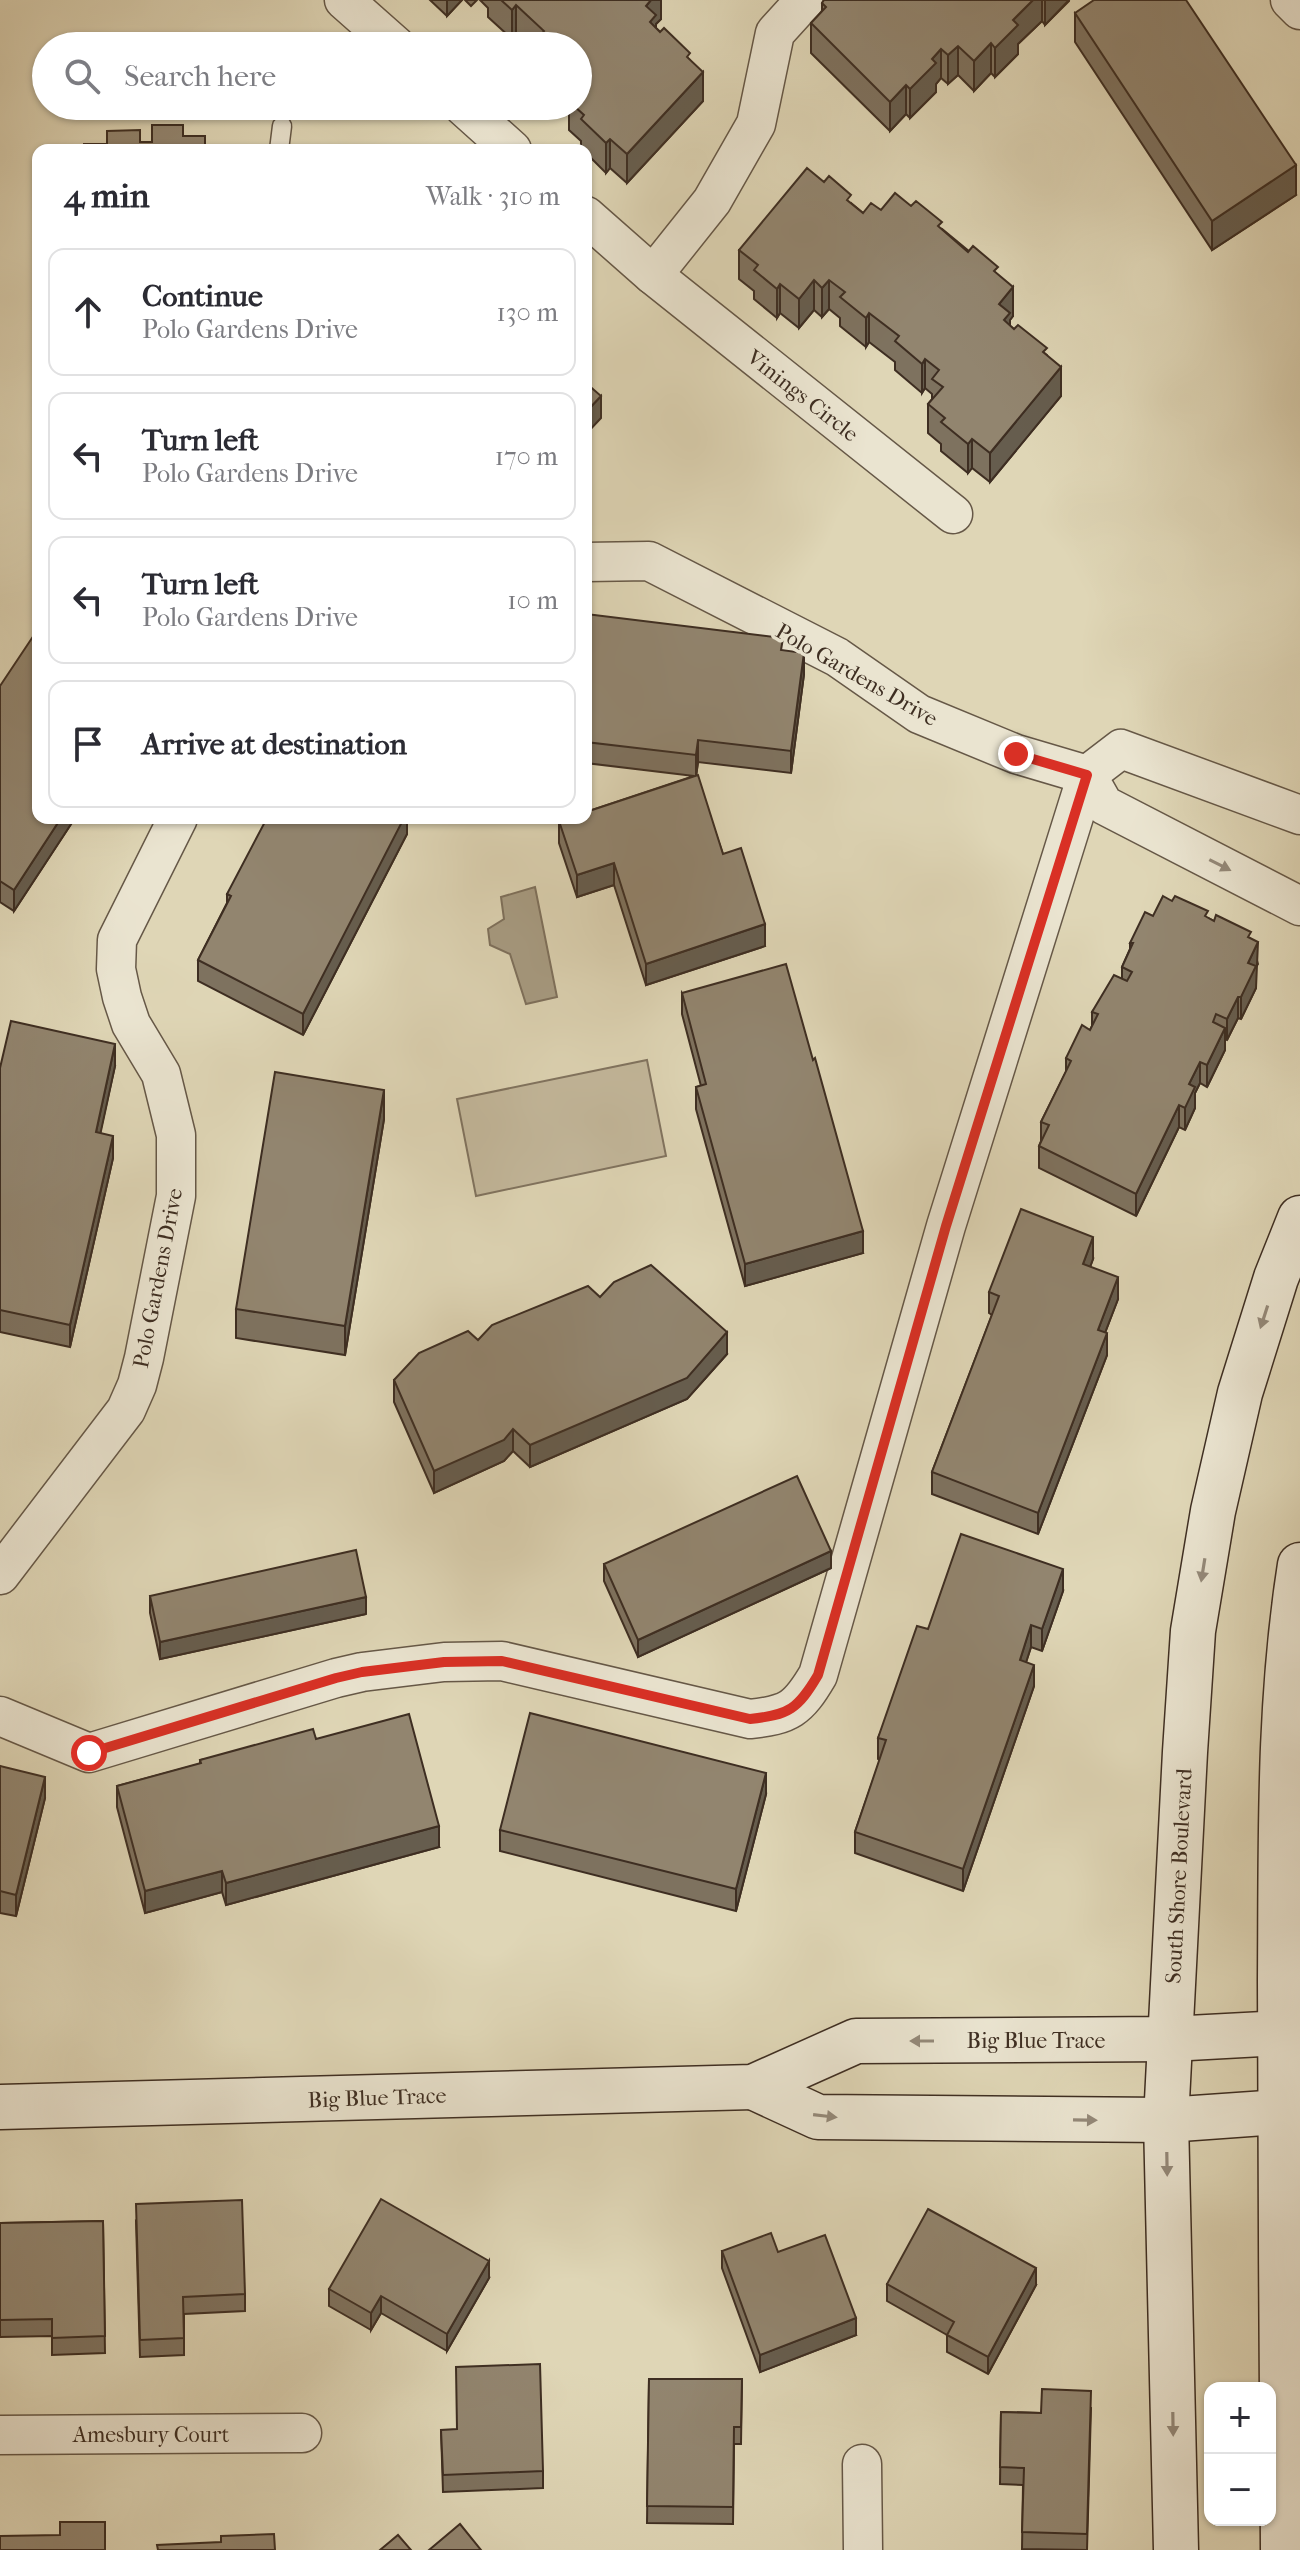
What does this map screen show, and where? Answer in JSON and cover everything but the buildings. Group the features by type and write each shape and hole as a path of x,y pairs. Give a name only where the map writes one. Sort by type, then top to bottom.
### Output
{"street":[{"path":"344,0 380,32"},
{"path":"653,275 712,201 756,124 775,33 805,0"},
{"path":"1290,0 1300,10"},
{"path":"479,120 505,144"},
{"name":"Vinings Circle","path":"592,221 653,275 953,514"},
{"name":"Polo Gardens Drive","path":"592,562 649,561 837,657 919,714 1016,754 1087,775"},
{"path":"0,1716 89,1753 336,1678 444,1662 502,1661 750,1719 779,1716 804,1699 818,1675 946,1226 1087,775 1121,749 1300,815"},
{"path":"1087,775 1104,805 1300,906"},
{"name":"Polo Gardens Drive","path":"0,1575 126,1410 144,1358 176,1196 176,1135 161,1074 131,1024 122,997 116,969 117,940 175,824"},
{"name":"South Shore Boulevard","path":"1176,2550 1166,2120 1193,1631 1213,1511 1240,1393 1276,1278 1300,1218"},
{"path":"1283,2550 1281,1747 1290,1629 1300,1565"},
{"name":"Big Blue Trace","path":"0,2107 753,2087 856,2041 1170,2039 1280,2033"},
{"name":"Big Blue Trace","path":"753,2087 818,2117 1166,2120 1280,2112"},
{"name":"Amesbury Court","path":"0,2435 302,2433"},
{"path":"862,2464 863,2550"}],"lane":[{"path":"280,144 282,126"}],"shaded area":[{"path":"535,887 557,997 526,1004 510,954 490,945 488,929 504,919 501,897"},
{"path":"647,1060 666,1156 476,1196 457,1099"}],"route":[{"path":"89,1753 336,1678 444,1662 502,1661 750,1719 779,1716 804,1699 818,1675 946,1226 1087,775 1016,754"}]}
